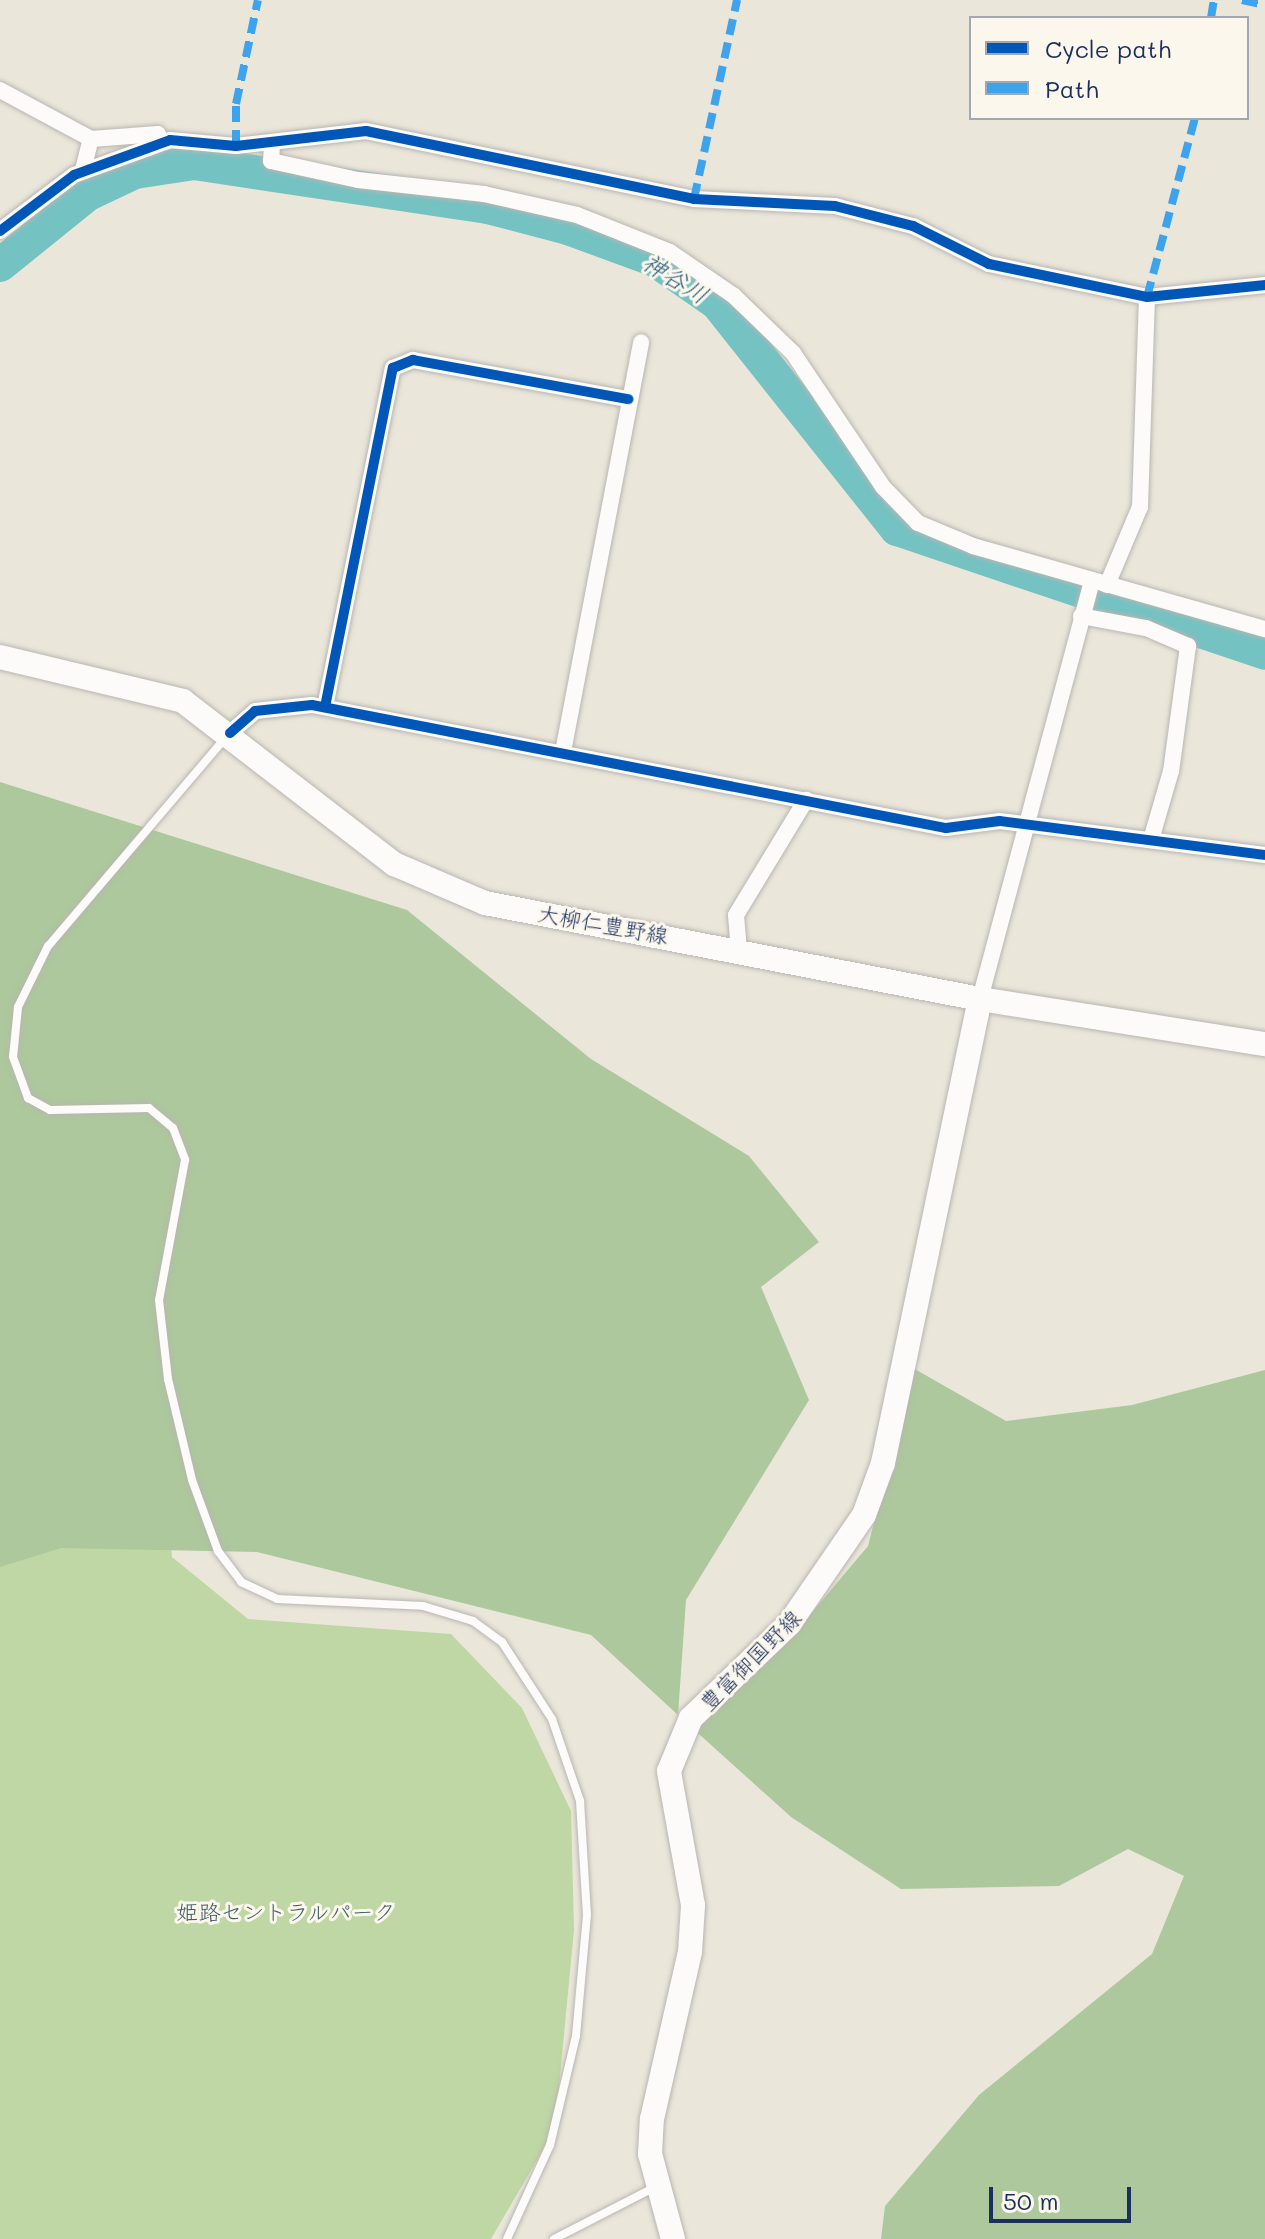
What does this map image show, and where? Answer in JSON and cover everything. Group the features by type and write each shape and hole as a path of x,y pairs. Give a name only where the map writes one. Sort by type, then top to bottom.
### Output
{"main road":[{"name":"大柳仁豊野線","path":"0,657 183,701 230,733 394,864 444,889 980,999 1265,1044"},
{"name":"豊富御国野線","path":"673,2239 658,2186 652,2119 690,1952 693,1905 669,1771 678,1738 789,1624 864,1515 883,1463 980,999"}],"street":[{"path":"0,90 91,139 158,134 161,142"},
{"path":"0,231 83,170 161,142 272,144 337,131 403,133 694,199 835,206 913,226 989,264 1147,297 1265,285"},
{"path":"83,170 91,139"},
{"path":"272,144 271,161 515,201 577,215 670,252 734,296 793,353 883,487 918,523 1097,585 1265,629"},
{"path":"980,999 1082,613 1140,507 1147,297"},
{"path":"563,752 641,342"},
{"path":"325,707 393,368 413,360 628,399"},
{"path":"1082,613 1146,628 1188,646 1171,771 1151,840"},
{"path":"230,733 255,711 325,707 946,828 1025,824 1265,855"},
{"path":"739,950 736,915 806,800"}],"lane":[{"path":"230,733 48,946 18,1007 13,1057 28,1098 50,1110 149,1108 173,1128 185,1160 159,1300 168,1379 192,1480 218,1551 241,1582 277,1599 423,1606 473,1621 502,1642 552,1719 580,1801 587,1915 576,2036 553,2129 507,2239"},
{"path":"554,2239 658,2186"}],"green space":[{"path":"0,782 407,910 591,1059 749,1156 819,1242 761,1287 809,1400 686,1600 678,1715 591,1635 257,1552 61,1548 0,1567"},
{"name":"姫路セントラルパーク","path":"0,1285 158,1429 172,1557 248,1619 451,1634 522,1708 571,1811 574,1930 555,2129 491,2239 0,2239"},
{"path":"913,1368 1006,1421 1132,1405 1265,1370 1265,2239 881,2239 885,2206 979,2095 1152,1954 1184,1876 1128,1849 1059,1886 901,1889 791,1817 690,1726 782,1648 868,1546"}],"waterway":[{"name":"神谷川","path":"0,265 88,194 135,172 194,163 488,207 568,228 655,260 717,303 897,529 1265,653"}],"marked path":[{"path":"236,146 236,104 258,0"},
{"path":"694,199 737,0"},
{"path":"1211,16 1214,0"},
{"path":"1242,0 1265,5"},
{"path":"1147,297 1194,120"}],"cycle path":[{"path":"0,231 74,175 170,140 236,146 366,131 694,199 835,206 913,226 989,264 1147,297 1265,285"},
{"path":"325,707 393,368 413,360 628,399"},
{"path":"230,733 255,711 312,705 946,828 1000,821 1265,855"}]}
